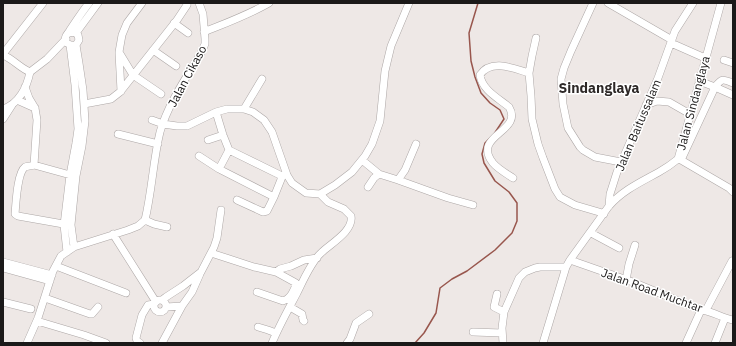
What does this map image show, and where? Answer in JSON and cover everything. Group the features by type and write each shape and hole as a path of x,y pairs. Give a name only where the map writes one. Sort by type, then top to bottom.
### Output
{"street":[{"path":"30,72 3,54 42,3"},
{"path":"67,252 67,225 78,129 71,39 73,24 89,3"},
{"path":"3,119 25,87 30,72 71,39 98,3"},
{"path":"121,91 119,52 122,35 127,23 142,3"},
{"name":"Jalan Cikaso","path":"145,220 154,163 163,124 170,106 205,44 203,14 199,3"},
{"path":"204,32 238,19 269,3"},
{"path":"152,120 163,124 187,126 216,112 227,109 244,109 259,116 267,124 276,142 287,175 292,183 306,193 320,194 343,179 362,160 372,144 380,121 385,71 391,46 409,3"},
{"path":"593,3 564,68 561,79 562,103 568,128 583,150 595,157 621,162"},
{"path":"608,3 672,41 705,58"},
{"name":"Jalan Baitussalam","path":"609,206 610,194 621,162 658,78 675,31 693,3"},
{"name":"Jalan Sindanglaya","path":"543,343 568,264 609,206 624,191 680,160 690,114 721,3"},
{"path":"84,104 111,99 121,91 187,5"},
{"path":"174,23 188,33"},
{"path":"536,38 530,73 532,119 543,158 560,197 575,205 604,214"},
{"path":"71,39 79,63 85,121 82,146 73,176"},
{"path":"153,50 176,66"},
{"path":"119,52 133,75 161,94"},
{"path":"724,60 733,63"},
{"path":"513,178 493,163 487,150 490,142 506,128 512,114 509,107 482,84 480,75 483,70 488,67 497,66 506,66 530,73"},
{"path":"244,109 262,79"},
{"path":"733,83 727,80 719,81 680,160 729,188 733,192"},
{"path":"699,81 733,95"},
{"path":"25,87 35,108 37,120 34,165"},
{"path":"646,105 657,101 669,102 690,114"},
{"path":"3,109 14,103 35,108"},
{"path":"216,112 229,150 282,176 267,211 265,212 237,200"},
{"path":"118,134 158,144"},
{"path":"208,140 223,135"},
{"path":"398,180 405,170 416,144"},
{"path":"219,169 229,150"},
{"path":"199,156 219,169 274,197"},
{"path":"362,160 379,174 473,205"},
{"path":"67,225 18,216 16,214 19,181 21,172 26,167 34,165 73,176"},
{"path":"368,188 379,174"},
{"path":"272,343 304,279 317,258 346,230 352,220 351,216 344,209 328,202 320,194"},
{"path":"162,343 182,306 192,292 214,247 217,238 220,210"},
{"path":"27,343 37,321 51,278 61,256 74,247 133,228 145,220 167,227"},
{"path":"67,225 74,247"},
{"path":"590,232 619,248"},
{"path":"113,234 159,303"},
{"path":"626,280 635,245"},
{"path":"211,253 254,267 276,272 296,284 290,298 283,301 257,292"},
{"path":"276,272 304,260 317,258"},
{"path":"686,343 732,261"},
{"path":"3,262 32,273"},
{"name":"Jalan Road Muchtar","path":"503,343 502,332 504,312 519,278 525,272 535,268 568,264 626,280 733,320"},
{"path":"56,266 126,293"},
{"path":"3,268 51,278"},
{"path":"159,303 201,272"},
{"path":"497,294 494,307 504,312"},
{"path":"45,298 90,314 92,314 98,307"},
{"path":"3,302 31,309"},
{"path":"140,343 136,341 136,338 142,315 148,305 159,303 182,306"},
{"path":"290,308 302,314 304,321"},
{"path":"347,343 350,340 356,323 369,314"},
{"path":"715,343 725,318"},
{"path":"37,321 106,343"},
{"path":"258,327 276,333"},
{"path":"473,332 502,332"}],"waterway":[{"path":"478,3 469,33 471,61 481,93 490,103 500,110 504,119 494,134"},
{"path":"415,343 424,333 436,313 440,288 452,279 467,271 495,250 512,233 517,221 517,203 509,192 495,181 484,163 482,154 485,143 490,138"}],"district":[{"name":"Sindanglaya","path":"599,88"}]}
